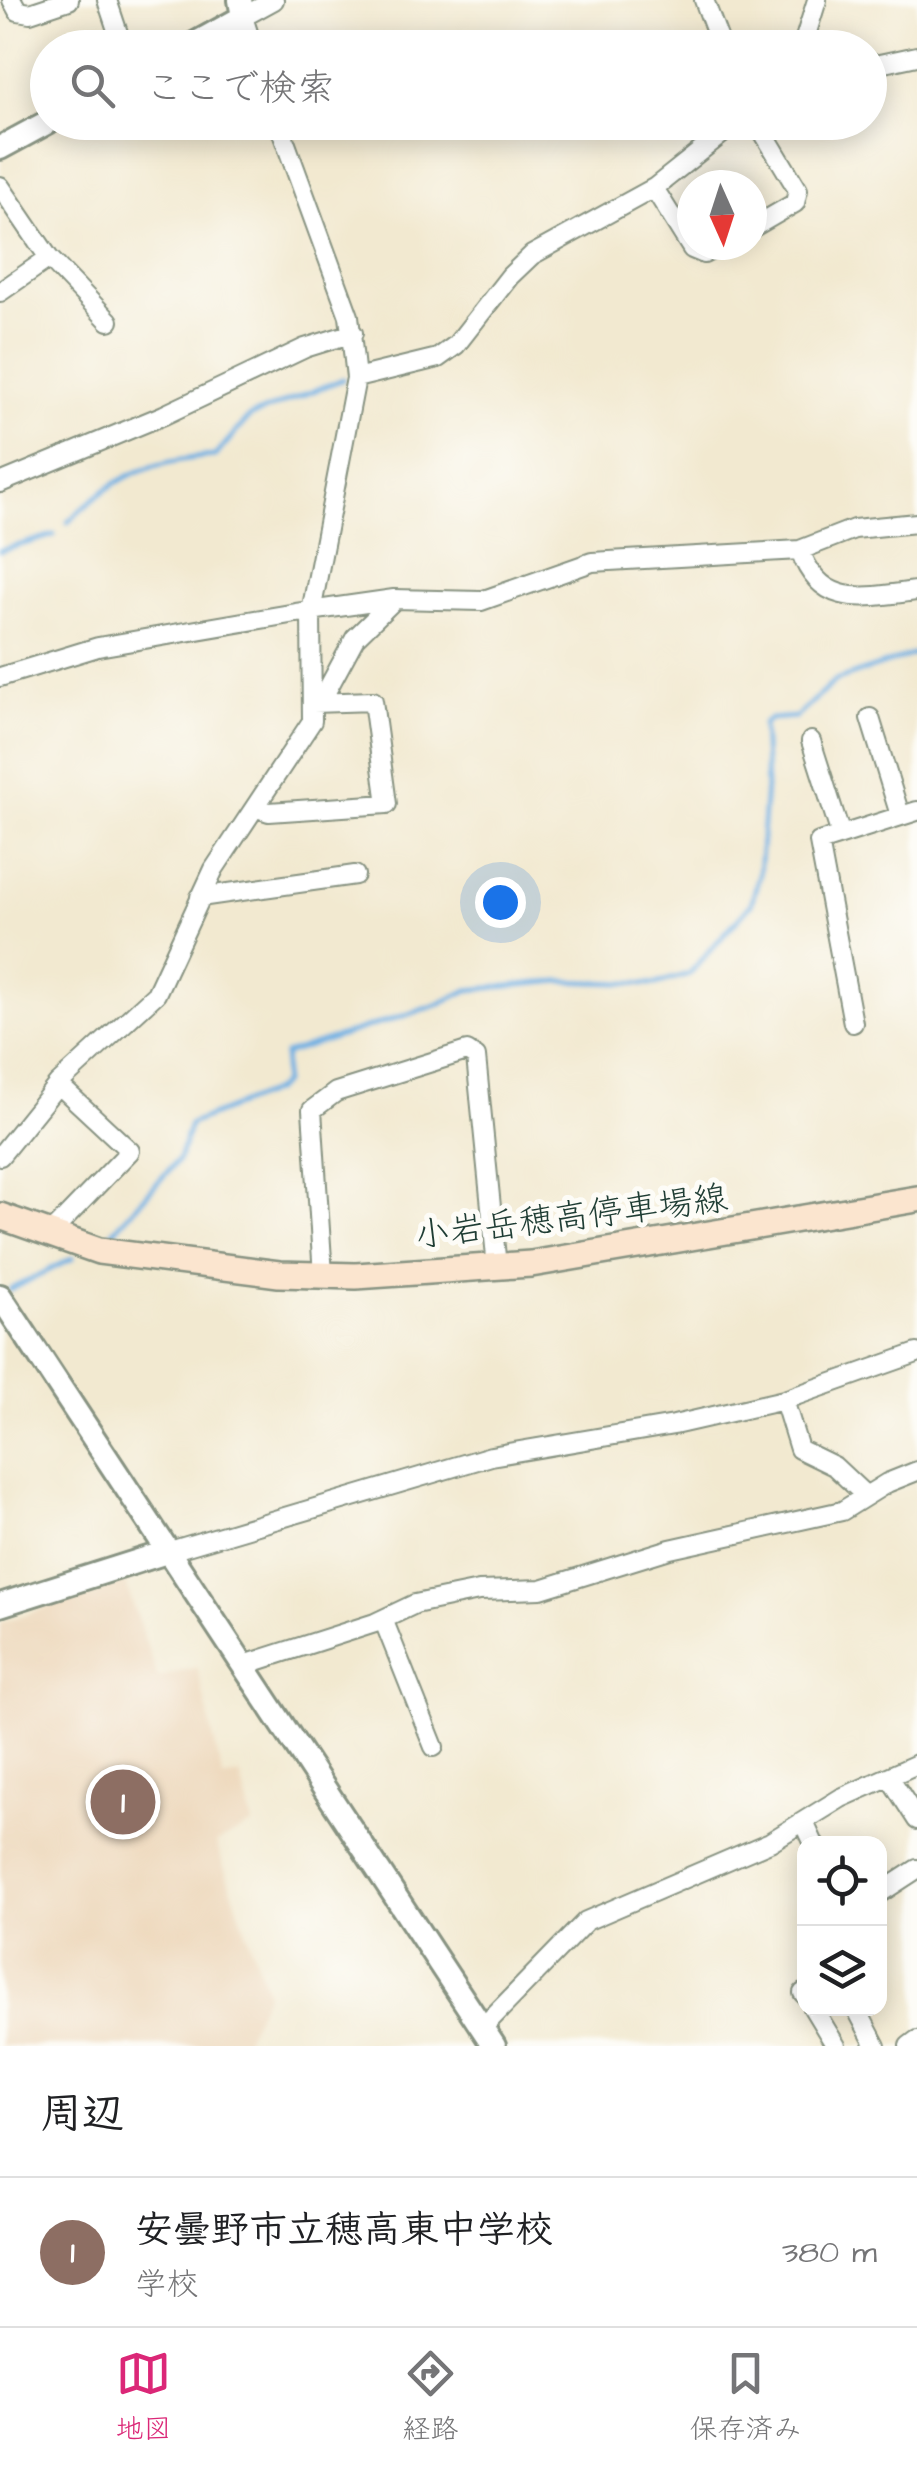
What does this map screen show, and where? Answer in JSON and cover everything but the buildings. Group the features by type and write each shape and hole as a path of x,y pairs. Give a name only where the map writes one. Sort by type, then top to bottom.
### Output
{"main road":[{"name":"小岩岳穂高停車場線","path":"0,1216 99,1250 323,1276 498,1268 917,1199"}],"street":[{"path":"12,0 18,12 30,13 70,0"},
{"path":"107,0 117,30"},
{"path":"212,30 242,8 274,0"},
{"path":"704,0 715,30"},
{"path":"808,30 817,0"},
{"path":"887,62 917,56"},
{"path":"0,148 30,132"},
{"path":"4,1142 58,1084 156,994 200,896 229,844 307,733 313,703 311,612 356,378 353,332 284,140"},
{"path":"356,378 438,358 456,346 510,276 532,256 654,188 714,140"},
{"path":"767,220 795,204 798,190 769,140"},
{"path":"0,186 49,258 110,321"},
{"path":"654,188 677,225"},
{"path":"0,292 49,258"},
{"path":"0,482 164,415 292,354 353,332"},
{"path":"0,677 98,647 311,612 394,600 480,602 592,562 800,550 854,529 917,523"},
{"path":"800,550 809,575 839,595 858,598 917,591"},
{"path":"313,703 327,690 355,638 394,600"},
{"path":"257,808 269,812 387,804 373,701 313,703"},
{"path":"853,1023 818,850 826,836 909,813 870,718"},
{"path":"811,740 840,832"},
{"path":"200,896 355,875"},
{"path":"323,1276 312,1110 336,1092 467,1051 476,1057 498,1268"},
{"path":"50,1234 130,1151 58,1084"},
{"path":"0,1296 486,2039 586,1921 770,1842 841,1798 917,1764"},
{"path":"0,1606 491,1456 689,1422 784,1400 917,1353"},
{"path":"784,1400 799,1448 834,1466 866,1496"},
{"path":"244,1665 444,1597 554,1586 670,1549 842,1511 917,1471"},
{"path":"383,1619 434,1747"},
{"path":"890,1778 917,1820"},
{"path":"804,1822 810,1836"},
{"path":"887,1888 917,1869"},
{"path":"818,2016 836,2046"},
{"path":"860,2016 876,2046"},
{"path":"910,2046 917,2040"}],"shaded area":[{"path":"125,1582 158,1678 197,1667 223,1779 240,1775 253,1824 216,1843 267,1992 244,2041 232,2046 0,2046 0,1623"}],"waterway":[{"path":"887,52 917,46"},
{"path":"500,275 514,257 536,243"},
{"path":"68,522 102,493 134,473 171,462 215,456 249,417 343,379"},
{"path":"0,551 54,535"},
{"path":"108,1237 179,1159 190,1124 274,1091 283,1083 285,1054 437,1005 468,990 560,981 655,984 689,974 751,904 759,875 766,787 763,724 770,719 796,717 835,681 917,653"},
{"path":"10,1290 73,1258"}],"place":[{"name":"安曇野市立穂高東中学校","path":"123,1802"}]}
